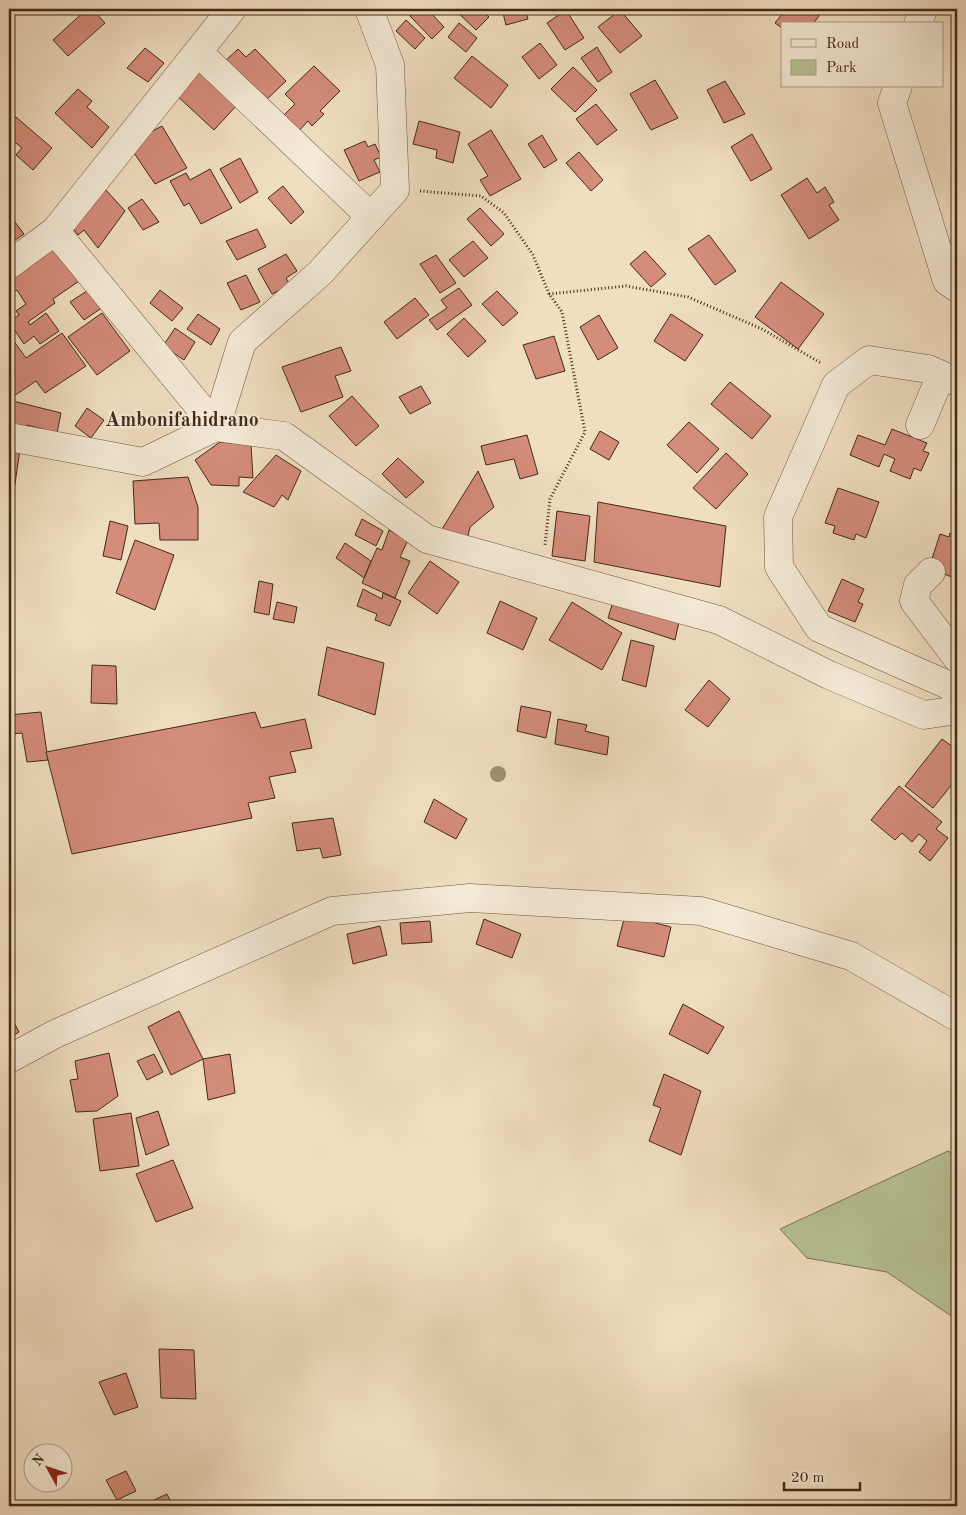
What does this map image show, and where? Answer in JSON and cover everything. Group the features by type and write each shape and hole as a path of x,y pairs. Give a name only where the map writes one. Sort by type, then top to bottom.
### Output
{"street":[{"path":"9,265 56,231 232,9"},
{"path":"216,427 242,342 320,272 395,190 390,65 369,9"},
{"path":"919,22 923,9"},
{"path":"198,52 370,217"},
{"path":"897,88 892,103 947,281 957,288"},
{"path":"56,231 216,427"},
{"path":"920,425 949,378 928,369 869,360 836,385 778,517 779,566 819,628 957,689"},
{"path":"9,437 143,462 216,427 284,436 428,539 719,620 829,675 924,714 957,710"},
{"path":"931,572 918,585 914,601 957,658"},
{"path":"9,1059 55,1034 332,911 470,898 701,910 851,956 957,1018"}],"path":[{"path":"395,190 481,196 504,213 533,255 549,294 562,312 585,432 550,499 542,571"},
{"path":"549,294 626,286 688,297 762,329 847,377"}],"green space":[{"path":"948,1151 957,1156 957,1320 887,1272 807,1258 780,1229"}],"building":[{"path":"87,9 92,9 105,23 68,56 53,40"},
{"path":"417,9 427,9 444,27 432,39 410,16"},
{"path":"454,9 480,9 489,17 476,30"},
{"path":"502,9 525,9 528,19 506,25"},
{"path":"786,9 811,9 819,16 814,22 781,22 781,27 775,23"},
{"path":"566,10 584,38 565,50 547,23"},
{"path":"620,10 642,36 620,53 598,27"},
{"path":"406,20 425,38 415,49 396,31"},
{"path":"459,23 477,38 466,52 448,37"},
{"path":"540,43 557,65 539,79 522,57"},
{"path":"597,47 612,72 598,82 581,58"},
{"path":"145,48 164,63 148,82 127,68"},
{"path":"238,49 246,57 255,49 286,81 264,102 221,65"},
{"path":"472,56 508,85 491,108 454,78"},
{"path":"314,66 340,91 320,111 324,114 312,126 308,121 296,134 281,118 295,104 285,94"},
{"path":"196,67 237,105 214,130 174,93"},
{"path":"573,67 597,90 575,112 551,89"},
{"path":"655,80 678,118 651,130 630,94"},
{"path":"725,81 745,114 724,123 707,90"},
{"path":"78,89 92,101 87,107 109,127 92,148 55,113"},
{"path":"596,104 617,130 597,145 576,119"},
{"path":"9,111 52,148 33,170 16,155 22,148 11,139 9,142"},
{"path":"419,121 460,132 453,163 436,158 437,150 413,144"},
{"path":"162,126 187,168 155,184 128,144"},
{"path":"491,130 521,179 490,196 480,180 488,176 468,144"},
{"path":"752,134 772,169 751,181 731,147"},
{"path":"542,135 557,160 544,168 528,144"},
{"path":"365,141 368,147 375,144 381,157 374,160 380,172 359,181 344,150"},
{"path":"579,152 603,180 591,191 566,163"},
{"path":"240,158 258,192 240,203 220,169"},
{"path":"210,169 232,208 201,224 189,203 184,206 170,181 186,173 190,180"},
{"path":"807,178 817,193 825,187 834,202 829,205 839,220 809,239 781,195"},
{"path":"283,186 304,212 291,224 268,198"},
{"path":"105,189 125,211 98,248 84,230 78,235 68,221"},
{"path":"142,199 159,222 143,230 128,208"},
{"path":"480,208 504,234 491,246 467,219"},
{"path":"9,214 24,234 9,244"},
{"path":"257,229 266,247 237,260 226,241"},
{"path":"709,235 736,271 715,285 688,249"},
{"path":"473,241 488,258 464,277 449,260"},
{"path":"54,249 79,281 53,299 55,303 28,322 30,325 46,313 59,331 40,344 34,336 24,344 9,322 19,315 16,311 26,304 17,290 9,295 9,275"},
{"path":"645,251 666,274 651,287 630,264"},
{"path":"286,254 297,271 286,278 290,285 272,294 258,269"},
{"path":"436,255 456,283 440,293 420,264"},
{"path":"246,275 260,302 241,310 227,283"},
{"path":"781,282 824,314 798,349 755,317"},
{"path":"459,288 472,305 437,330 429,320 447,308 441,300"},
{"path":"90,289 103,307 84,320 70,302"},
{"path":"160,290 183,308 172,321 150,303"},
{"path":"497,291 518,313 503,326 482,304"},
{"path":"415,298 429,315 397,339 384,322"},
{"path":"102,313 130,351 97,375 68,337"},
{"path":"198,314 220,329 211,345 187,329"},
{"path":"671,314 703,335 685,361 654,341"},
{"path":"599,315 618,348 598,360 580,327"},
{"path":"464,318 486,341 468,357 447,334"},
{"path":"175,328 195,342 184,360 163,346"},
{"path":"62,333 86,366 45,393 36,381 14,396 9,389 9,343 13,340 26,358"},
{"path":"554,336 565,371 536,379 523,345"},
{"path":"341,347 351,371 335,376 343,397 301,412 282,367"},
{"path":"730,382 771,416 752,439 711,404"},
{"path":"421,386 431,403 410,414 399,397"},
{"path":"352,396 379,426 356,446 329,416"},
{"path":"9,400 61,413 57,433 27,425 26,430 9,425"},
{"path":"87,408 104,420 91,438 75,426"},
{"path":"689,422 719,449 697,473 667,445"},
{"path":"892,429 927,443 923,451 929,453 921,471 914,468 910,479 890,471 895,459 884,454 879,467 850,455 858,435 885,445"},
{"path":"600,431 619,442 609,460 590,449"},
{"path":"527,435 538,474 520,479 514,459 486,465 481,446"},
{"path":"220,442 251,445 253,478 239,477 239,486 211,485 195,460"},
{"path":"9,447 20,449 14,491 9,490"},
{"path":"726,453 748,474 716,509 693,488"},
{"path":"276,455 301,471 288,500 282,495 274,507 243,492"},
{"path":"398,458 424,482 406,498 382,474"},
{"path":"478,471 494,507 470,527 467,540 442,529"},
{"path":"188,477 198,507 198,540 160,540 159,523 135,524 133,481"},
{"path":"838,488 879,502 866,538 856,534 854,540 833,533 835,526 825,523"},
{"path":"598,502 726,526 720,587 594,562"},
{"path":"557,511 590,516 585,561 552,556"},
{"path":"362,519 383,531 376,546 355,535"},
{"path":"110,521 128,526 121,560 103,556"},
{"path":"389,530 408,540 400,557 410,561 395,598 362,583 377,548 382,550"},
{"path":"950,533 957,536 957,575 955,578 938,572 930,565 940,534 949,537"},
{"path":"135,540 174,555 155,610 116,593"},
{"path":"345,543 371,561 364,578 336,558"},
{"path":"430,561 459,582 437,614 408,593"},
{"path":"842,579 864,589 858,602 863,604 855,622 828,611"},
{"path":"259,581 273,584 269,615 254,612"},
{"path":"363,589 382,599 383,593 401,601 390,626 375,620 377,614 357,606"},
{"path":"615,595 681,613 675,640 608,618"},
{"path":"500,601 537,618 523,650 487,633"},
{"path":"277,602 297,607 294,623 273,619"},
{"path":"572,602 622,633 602,670 549,640"},
{"path":"631,640 654,646 646,687 622,680"},
{"path":"327,647 384,663 375,715 318,695"},
{"path":"92,665 116,666 117,704 91,703"},
{"path":"709,680 730,699 708,727 685,710"},
{"path":"521,706 551,712 546,738 517,731"},
{"path":"41,712 48,760 27,762 22,733 9,734 9,715"},
{"path":"255,712 261,728 305,719 312,748 290,752 296,772 269,777 275,798 248,803 252,818 72,854 46,752"},
{"path":"558,719 587,725 585,731 609,737 607,755 555,744"},
{"path":"942,739 957,750 957,778 933,808 905,786"},
{"path":"899,786 942,822 936,829 948,838 930,861 919,852 927,841 919,834 912,842 902,833 895,840 871,820"},
{"path":"434,799 467,819 456,839 424,822"},
{"path":"333,818 341,855 323,858 320,848 297,851 292,823"},
{"path":"625,915 671,927 664,957 617,946"},
{"path":"484,919 521,934 512,958 476,944"},
{"path":"430,921 432,942 402,944 400,923"},
{"path":"380,926 387,955 353,964 347,934"},
{"path":"683,1004 724,1027 708,1054 669,1034"},
{"path":"179,1011 203,1059 171,1075 148,1027"},
{"path":"9,1013 19,1032 9,1038"},
{"path":"109,1053 118,1096 97,1111 76,1112 70,1080 78,1079 75,1061"},
{"path":"154,1054 163,1072 147,1080 137,1061"},
{"path":"230,1054 235,1093 208,1100 203,1059"},
{"path":"664,1074 701,1091 681,1155 649,1141 661,1108 653,1105"},
{"path":"158,1111 169,1145 146,1155 136,1118"},
{"path":"131,1113 139,1166 100,1171 93,1119"},
{"path":"173,1160 193,1208 156,1222 136,1174"},
{"path":"159,1349 194,1350 196,1399 161,1398"},
{"path":"126,1373 138,1407 114,1415 99,1382"},
{"path":"126,1471 136,1491 117,1500 106,1480"},
{"path":"167,1494 173,1506 141,1506"}],"district":[{"name":"Ambonifahidrano","path":"182,419"}]}
